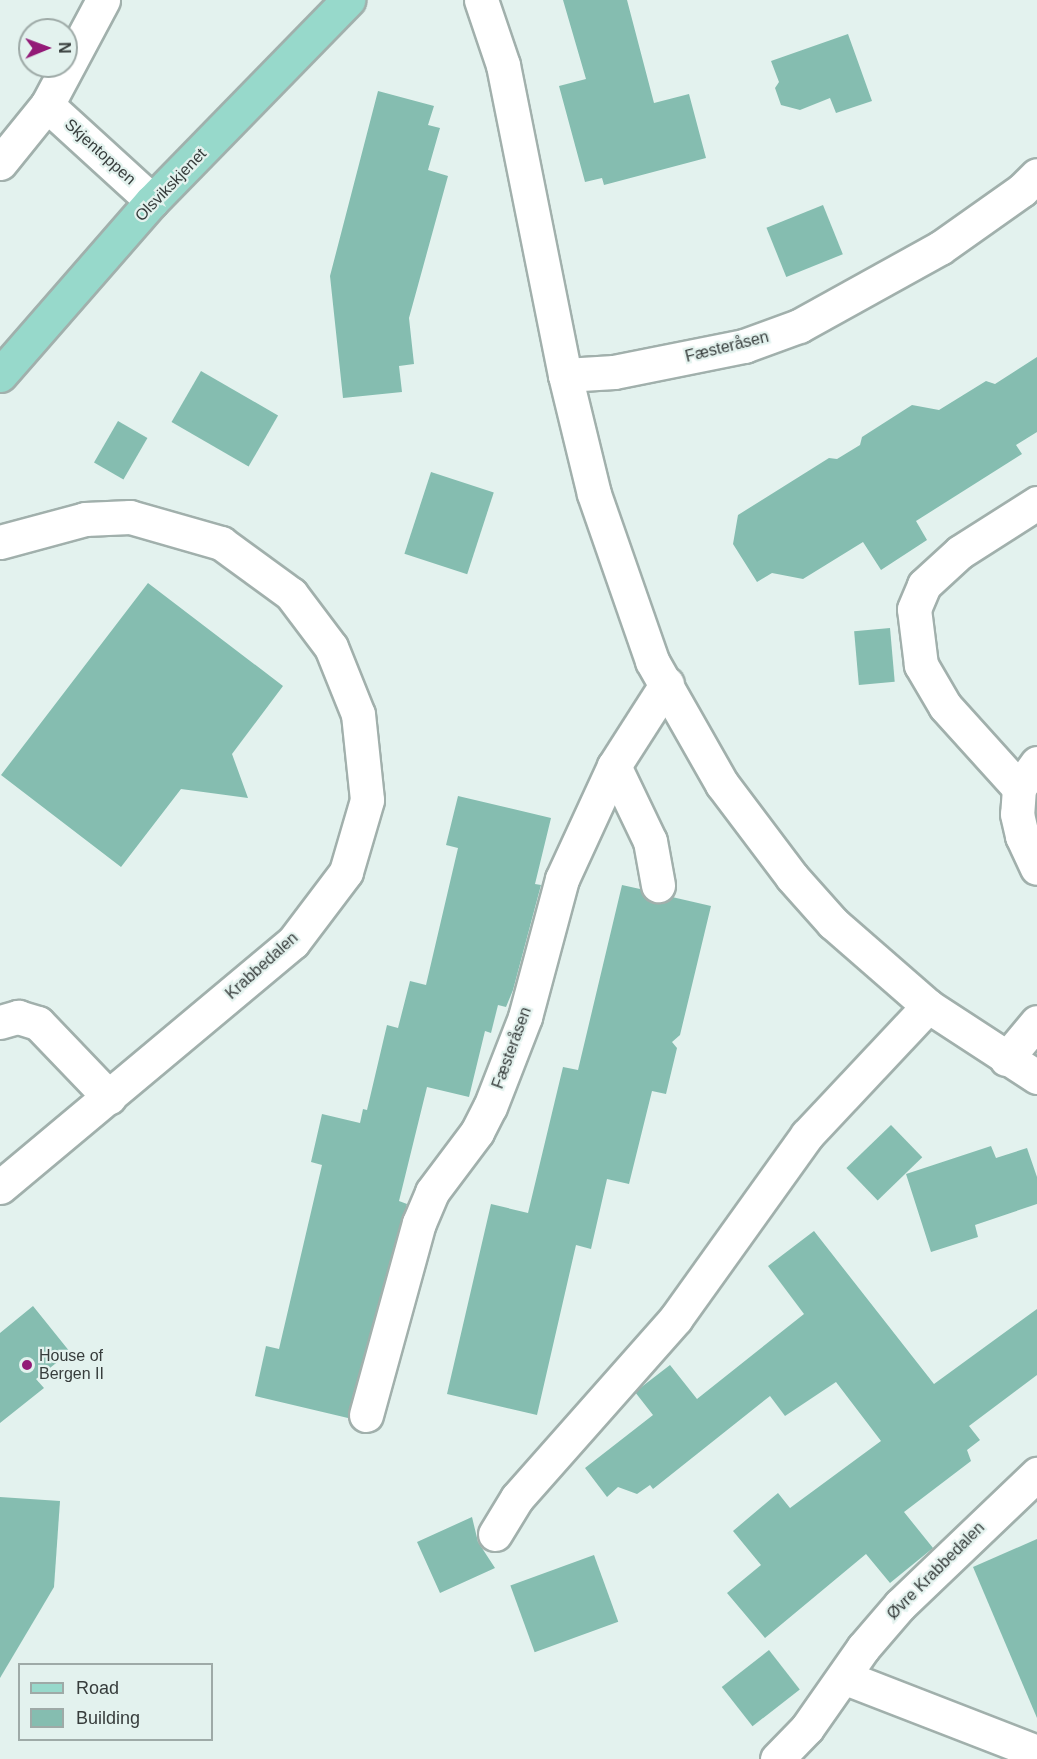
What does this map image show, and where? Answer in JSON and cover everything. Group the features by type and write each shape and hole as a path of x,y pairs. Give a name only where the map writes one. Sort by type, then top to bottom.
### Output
{"main road":[{"name":"Olsvikskjenet","path":"0,375 152,201 348,0"}],"street":[{"path":"0,163 47,105 103,0"},
{"path":"481,0 502,65 565,375 594,494 652,660 722,784 792,877 839,929 928,1006 1006,1059 1037,1077"},
{"name":"Skjentoppen","path":"47,105 152,201"},
{"name":"Fæsteråsen","path":"565,375 614,372 744,346 799,326 940,248 1022,190 1037,175"},
{"path":"1037,503 960,552 924,585 914,609 921,665 945,706 1028,776 1017,814 1022,836 1037,868"},
{"name":"Krabbedalen","path":"0,542 85,519 130,517 221,543 291,594 331,647 358,714 367,800 346,872 293,942 0,1187"},
{"name":"Fæsteråsen","path":"366,1415 419,1223 432,1192 477,1132 490,1107 525,1017 562,879 614,766 667,683"},
{"path":"614,766 650,841 658,885"},
{"path":"495,1533 517,1498 676,1318 807,1135 928,1006"},
{"path":"0,1022 18,1017 38,1023 109,1097"},
{"path":"1006,1059 1037,1022"},
{"name":"Øvre Krabbedalen","path":"777,1759 846,1678 863,1648 900,1605 1037,1474"},
{"path":"846,1678 1037,1752"}],"building":[{"path":"563,0 627,0 654,103 689,94 706,158 604,185 602,178 585,182 559,86 586,79"},
{"path":"848,34 872,101 836,113 830,98 800,110 781,105 775,88 779,82 771,61"},
{"path":"378,91 434,106 428,125 440,128 428,170 448,176 409,318 414,364 399,366 402,392 343,398 330,276"},
{"path":"823,205 843,254 786,277 766,228"},
{"path":"1037,357 1037,432 1016,445 1022,454 916,521 927,540 881,570 863,542 803,579 772,573 757,582 733,544 738,515 829,458 837,459 860,445 862,437 912,405 939,410 986,381 995,384"},
{"path":"201,371 278,416 249,467 172,422"},
{"path":"118,421 147,438 123,480 94,463"},
{"path":"431,472 494,492 467,574 404,554"},
{"path":"148,583 283,686 232,754 248,798 181,789 121,867 1,775"},
{"path":"890,628 895,682 859,685 854,631"},
{"path":"458,796 551,818 535,884 541,885 513,990 506,1007 498,1005 491,1033 485,1031 469,1097 427,1087 399,1201 407,1204 348,1418 255,1396 266,1346 279,1349 322,1165 311,1162 322,1114 360,1123 363,1109 367,1110 387,1025 398,1028 410,981 426,985 458,848 446,845"},
{"path":"622,885 640,889 652,903 662,903 672,897 711,906 680,1035 672,1042 677,1048 666,1094 652,1091 629,1184 607,1179 591,1249 576,1245 537,1415 447,1394 491,1204 528,1213 563,1067 578,1070"},
{"path":"891,1125 922,1157 878,1200 846,1168"},
{"path":"991,1146 996,1158 1027,1148 1037,1177 1037,1204 975,1225 978,1237 931,1252 906,1174"},
{"path":"814,1231 934,1384 1037,1309 1037,1375 969,1426 980,1440 967,1450 971,1461 904,1512 933,1548 890,1583 866,1554 765,1638 727,1593 761,1565 733,1531 778,1493 790,1508 881,1441 836,1382 785,1416 770,1396 653,1489 650,1485 637,1494 618,1487 607,1497 585,1468 653,1415 635,1392 670,1365 697,1399 804,1314 768,1266"},
{"name":"House of Bergen II","path":"33,1306 70,1352 36,1379 44,1388 0,1423 0,1333"},
{"path":"0,1497 60,1501 54,1587 0,1678"},
{"path":"472,1517 478,1542 495,1568 440,1593 417,1542"},
{"path":"1037,1539 1037,1718 973,1567"},
{"path":"594,1555 618,1622 535,1652 510,1585"},
{"path":"769,1650 800,1689 753,1726 722,1687"}],"place":[{"name":"House of Bergen II","path":"27,1365"}]}
